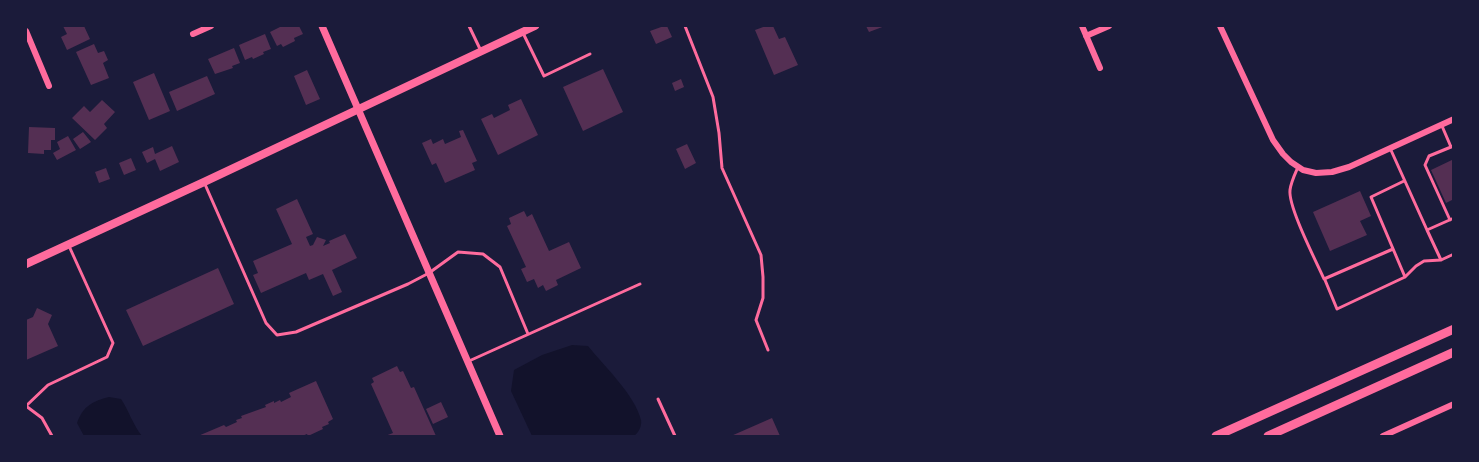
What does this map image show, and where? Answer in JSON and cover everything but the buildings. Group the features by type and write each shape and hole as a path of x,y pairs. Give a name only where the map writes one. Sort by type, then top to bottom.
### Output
{"highway":[{"path":"1216,436 1454,329"},
{"path":"1268,436 1454,352"}],"main road":[{"path":"26,264 535,26"}],"street":[{"path":"193,34 211,26"},
{"path":"322,26 500,436"},
{"path":"1082,26 1100,69"},
{"path":"1086,36 1109,26"},
{"path":"1220,26 1273,140 1282,154 1303,170 1316,173 1332,172 1349,167 1454,119"},
{"path":"26,31 49,86"},
{"path":"1383,436 1454,404"}],"lane":[{"path":"470,26 481,51"},
{"path":"685,26 713,97 722,168 761,255 763,298 756,320 768,350"},
{"path":"522,32 544,76 590,54"},
{"path":"1427,230 1452,219 1425,165 1429,156 1453,147 1442,124"},
{"path":"1390,148 1442,260"},
{"path":"1298,167 1290,190 1290,200 1337,309 1405,277 1424,261 1442,260 1454,254"},
{"path":"1404,181 1371,197 1405,277"},
{"path":"204,182 266,323 277,335 296,332 408,284 429,273 458,252 483,254 500,267 528,334"},
{"path":"52,436 42,418 26,406 48,385 107,357 113,344 68,244"},
{"path":"1324,279 1393,249"},
{"path":"467,362 640,284"},
{"path":"658,399 675,436"}],"shaded area":[{"path":"572,345 588,346 626,391 638,410 641,420 640,429 634,436 532,436 511,391 514,370 542,355"},
{"path":"109,397 121,399 142,436 84,436 77,423 82,412 98,400"}]}
